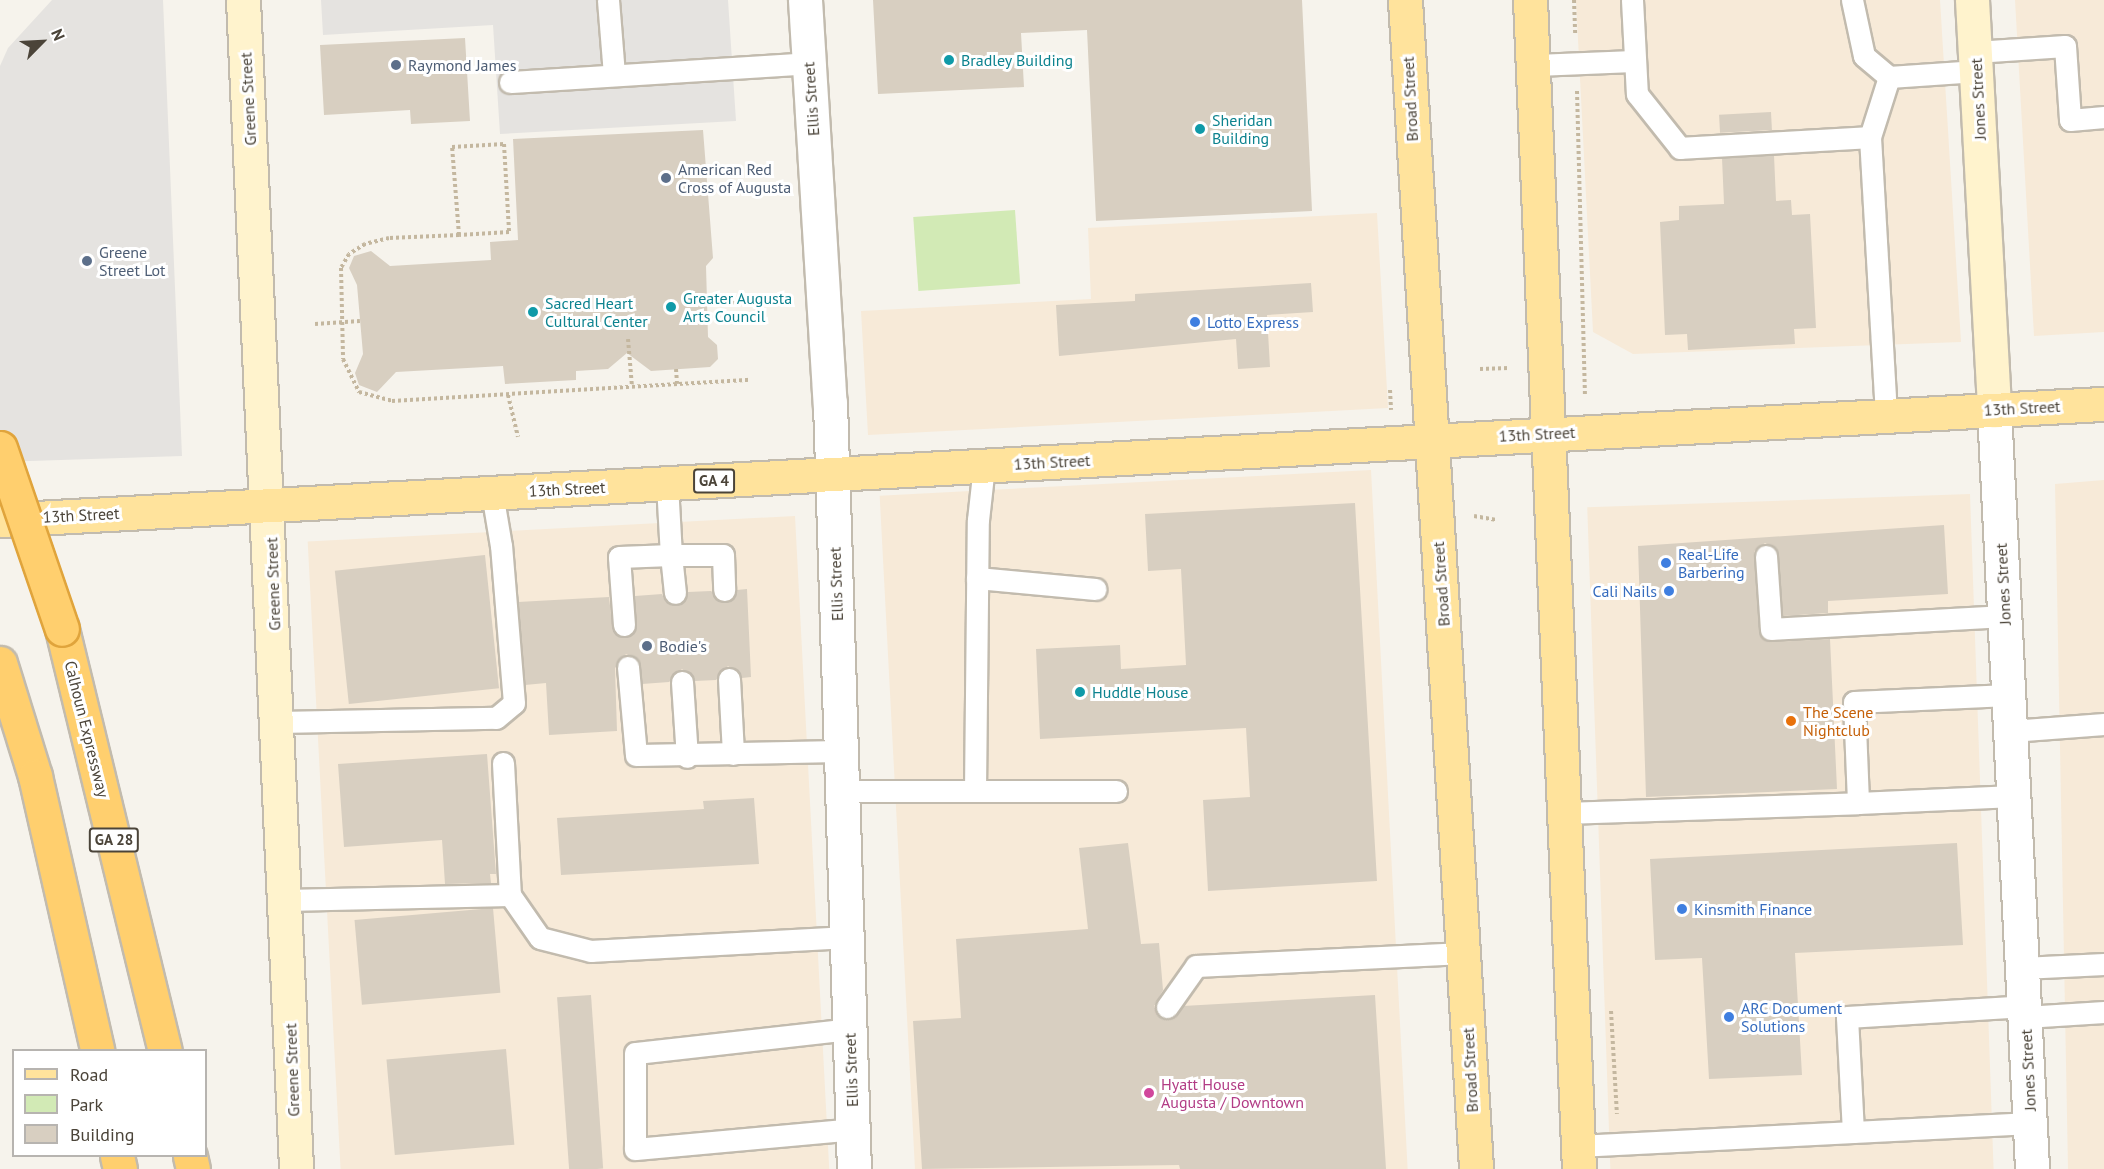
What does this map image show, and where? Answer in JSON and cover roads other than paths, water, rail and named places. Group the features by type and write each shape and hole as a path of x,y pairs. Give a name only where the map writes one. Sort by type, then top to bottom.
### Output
{"highway":[{"name":"Calhoun Expressway","path":"0,448 62,629 165,1049"},
{"path":"0,663 35,776 97,1049"}],"main road":[{"name":"Greene Street","path":"243,0 269,504 296,1169"},
{"name":"Broad Street","path":"1404,0 1428,440 1464,953 1476,1169"},
{"path":"1530,0 1552,433 1578,1157"},
{"name":"Jones Street","path":"1972,0 1994,410"},
{"name":"13th Street","path":"0,520 2104,404"}],"street":[{"name":"Ellis Street","path":"805,0 833,475 854,1169"},
{"name":"Jones Street","path":"1994,410 2032,1169"}],"lane":[{"path":"608,0 614,75"},
{"path":"1632,0 1637,94 1680,148 1870,137"},
{"path":"1852,0 1864,56 1889,77 2065,46 2070,120 2104,117"},
{"path":"1534,65 1635,61"},
{"path":"510,82 809,63"},
{"path":"1886,415 1870,137 1889,77"},
{"path":"975,791 977,578 984,466"},
{"path":"667,484 675,593"},
{"path":"278,722 496,718 514,702 501,546 492,493"},
{"path":"624,625 619,557 723,555 724,590"},
{"path":"1766,556 1770,629 2004,616"},
{"path":"977,578 1095,589"},
{"path":"628,667 636,755 687,757 841,751"},
{"path":"729,679 733,754"},
{"path":"682,682 687,757"},
{"path":"1858,803 1854,702 2008,695"},
{"path":"2010,731 2104,724"},
{"path":"503,763 510,895 540,938 591,951 847,937"},
{"path":"843,791 1116,791"},
{"path":"1564,813 2014,796"},
{"path":"285,900 510,895"},
{"path":"1167,1007 1196,966 1464,953"},
{"path":"2022,968 2104,964"},
{"path":"1853,1132 1847,1017 2104,1012"},
{"path":"850,1029 634,1053 635,1149 853,1129"},
{"path":"1578,1157 1853,1132 2030,1124"}],"place":[{"name":"Bradley Building","path":"949,60"},
{"name":"Raymond James","path":"396,65"},
{"name":"Sheridan Building","path":"1200,129"},
{"name":"American Red Cross of Augusta","path":"666,178"},
{"name":"Greene Street Lot","path":"87,261"},
{"name":"Greater Augusta Arts Council","path":"671,307"},
{"name":"Sacred Heart Cultural Center","path":"533,312"},
{"name":"Lotto Express","path":"1195,322"},
{"name":"Real-Life Barbering","path":"1666,563"},
{"name":"Cali Nails","path":"1669,591"},
{"name":"Bodie's","path":"647,646"},
{"name":"Huddle House","path":"1080,692"},
{"name":"The Scene Nightclub","path":"1791,721"},
{"name":"Kinsmith Finance","path":"1682,909"},
{"name":"ARC Document Solutions","path":"1729,1017"},
{"name":"Hyatt House Augusta / Downtown","path":"1149,1093"}]}
